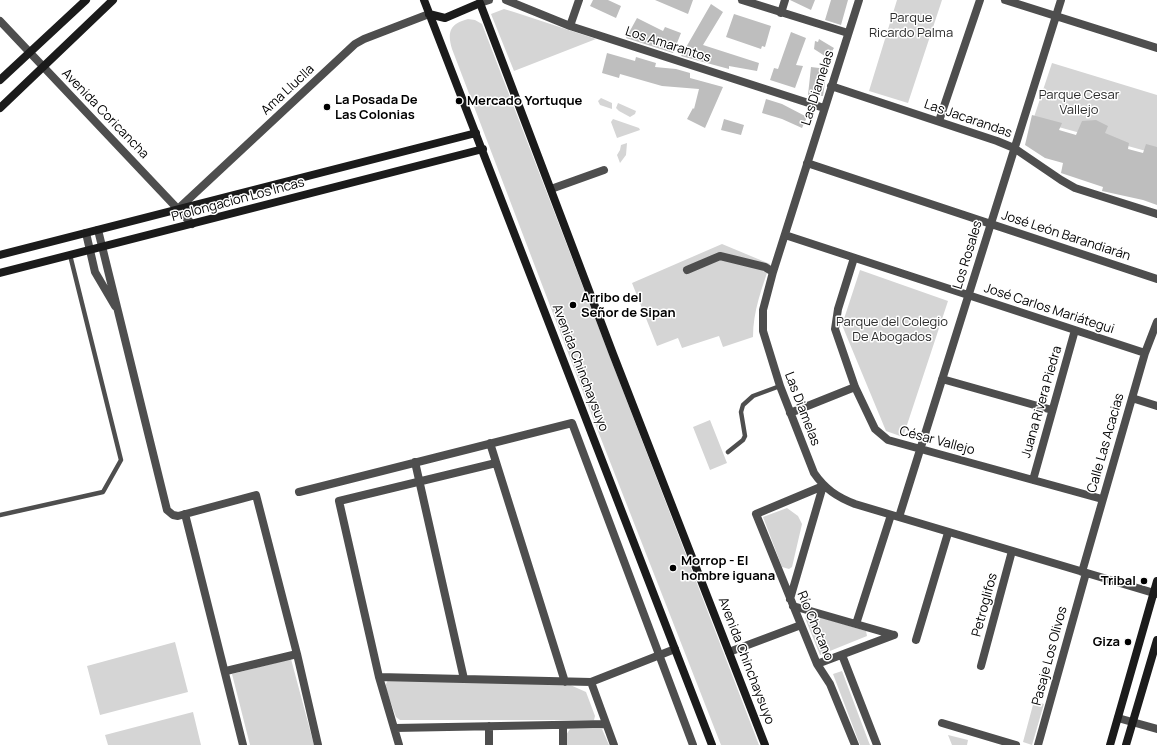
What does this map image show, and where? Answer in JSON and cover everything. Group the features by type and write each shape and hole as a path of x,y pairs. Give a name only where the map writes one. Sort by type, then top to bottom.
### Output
{"street":[{"path":"0,80 86,0"},
{"path":"0,108 113,0"},
{"name":"Avenida Chinchaysuyo","path":"424,0 483,149 712,745"},
{"path":"429,14 445,18 488,0"},
{"name":"Los Amarantos","path":"506,0 570,26 824,108"},
{"path":"570,26 578,0"},
{"path":"742,0 848,33"},
{"path":"781,13 785,0"},
{"name":"Las Diamelas","path":"859,0 824,108 786,235 773,272 763,310 763,331 780,386 814,473 823,486 838,497 948,533 1155,594"},
{"path":"939,121 980,0"},
{"path":"1005,0 1157,48"},
{"name":"Los Rosales","path":"856,624 920,449 1061,0"},
{"name":"Avenida Chinchaysuyo","path":"480,3 765,745"},
{"name":"Ama Lluclla","path":"178,209 355,44 429,14"},
{"name":"Avenida Coricancha","path":"0,22 192,224"},
{"name":"Las Jacarandas","path":"831,86 997,140 1014,148 1060,180 1075,188 1157,214"},
{"name":"Prolongacion Los Incas","path":"0,255 476,133"},
{"name":"Prolongacion Los Incas","path":"0,274 483,149"},
{"name":"José León Barandiarán","path":"807,163 1157,279"},
{"path":"551,189 604,170"},
{"path":"98,230 167,510 173,515 185,514 256,495 297,654 318,745"},
{"path":"86,233 96,272 120,316"},
{"name":"José Carlos Mariátegui","path":"786,235 1145,353"},
{"path":"687,270 720,256 765,267 773,272"},
{"name":"César Vallejo","path":"854,258 838,309 835,329 855,387 875,430 888,440 1102,499"},
{"name":"Calle Las Acacias","path":"1084,573 1102,499 1145,353 1157,322"},
{"name":"Juana Rivera Piedra","path":"1033,480 1075,330"},
{"path":"942,379 1052,410"},
{"path":"790,413 855,387"},
{"path":"1132,398 1157,406"},
{"path":"299,492 572,423 693,745"},
{"path":"490,443 565,682"},
{"path":"415,462 464,679"},
{"path":"399,745 379,677 339,501 496,463"},
{"path":"817,664 894,635 856,624 792,602 823,486"},
{"name":"Río Chotano","path":"823,486 756,514 817,664 830,684 855,745"},
{"path":"185,514 226,671 243,745"},
{"path":"916,640 948,533"},
{"name":"Petroglifos","path":"981,666 1012,551"},
{"name":"Pasaje Los Olivos","path":"1038,745 1084,573"},
{"path":"1110,745 1155,594 1157,582"},
{"path":"729,652 801,625"},
{"path":"1126,745 1157,640"},
{"path":"379,677 591,682 675,649"},
{"path":"226,671 297,654"},
{"name":"Río Chotano","path":"842,654 877,745"},
{"path":"591,682 614,745"},
{"path":"1118,718 1157,729"},
{"path":"395,728 606,724"},
{"path":"942,724 1016,745"},
{"path":"563,725 563,745"},
{"path":"489,726 490,745"}],"lane":[{"path":"0,515 103,492 121,460 70,255"},
{"path":"728,452 743,440 744,436 741,412 743,405 753,396 780,386"}],"green space":[{"name":"Parque Ricardo Palma","path":"897,0 942,0 908,103 869,91"},
{"path":"504,9 596,39 514,71 491,14"},
{"path":"468,19 475,20 482,24 759,745 721,745 596,426 452,49 450,37 451,29 457,23"},
{"name":"Parque Cesar Vallejo","path":"1052,63 1157,95 1157,154 1033,120"},
{"path":"601,98 612,103 612,109 600,105 598,101"},
{"path":"618,103 636,111 635,114 630,117 619,111 616,108"},
{"path":"613,119 639,128 640,130 617,138 611,122"},
{"path":"627,143 626,155 620,163 617,155 621,145"},
{"path":"722,244 770,264 756,309 753,337 723,347 719,336 682,348 678,338 657,346 632,283"},
{"name":"Parque del Colegio De Abogados","path":"860,270 948,301 903,437 886,431 842,325"},
{"path":"710,420 727,463 710,470 693,427"},
{"path":"787,508 798,516 802,524 792,567 789,569 782,567 763,517"},
{"path":"809,614 866,631 867,636 820,655 805,618"},
{"path":"175,642 188,692 100,715 87,666"},
{"path":"291,659 314,745 250,745 232,674"},
{"path":"842,671 870,745 860,745 833,674"},
{"path":"388,680 568,684 586,692 595,716 594,720 400,720 396,717 385,686"},
{"path":"1034,701 1044,704 1032,745 1023,742"},
{"path":"193,712 201,745 108,745 105,735"},
{"path":"570,729 602,729 609,745 567,745 566,735"},
{"path":"948,735 968,740 967,745 952,745"}],"building":[{"path":"593,0 608,0 621,6 616,18 590,6"},
{"path":"655,0 693,0 688,14"},
{"path":"790,0 815,0 811,10"},
{"path":"831,0 848,0 841,25 825,20"},
{"path":"711,4 723,12 703,45 759,63 757,71 729,66 729,69 681,56"},
{"path":"734,14 771,26 765,47 762,46 761,49 726,37"},
{"path":"637,18 663,31 665,27 681,33 673,53 626,38"},
{"path":"791,32 806,38 796,65 803,66 795,88 770,80 774,68 778,69"},
{"path":"819,39 834,48 828,58 814,49 815,41 818,42"},
{"path":"607,53 635,61 636,57 656,63 655,67 676,69 690,73 690,78 723,87 705,128 687,119 693,108 694,109 699,89 662,86 620,74 619,78 602,73"},
{"path":"811,67 827,69 823,96 808,95"},
{"path":"766,99 782,104 807,117 802,128 782,119 762,113"},
{"path":"1032,115 1062,123 1059,130 1076,135 1082,121 1096,120 1108,126 1105,133 1129,143 1128,149 1143,153 1146,144 1157,147 1157,205 1143,200 1102,191 1103,187 1061,173 1063,163 1045,158 1025,145"},
{"path":"724,119 744,125 741,135 721,130"}],"place":[{"name":"Mercado Yortuque","path":"459,101"},
{"name":"La Posada De Las Colonias","path":"327,107"},
{"name":"Arribo del Señor de Sipan","path":"573,305"},
{"name":"Morrop - El hombre iguana","path":"673,568"},
{"name":"Tribal","path":"1144,581"},
{"name":"Giza","path":"1128,642"}]}
